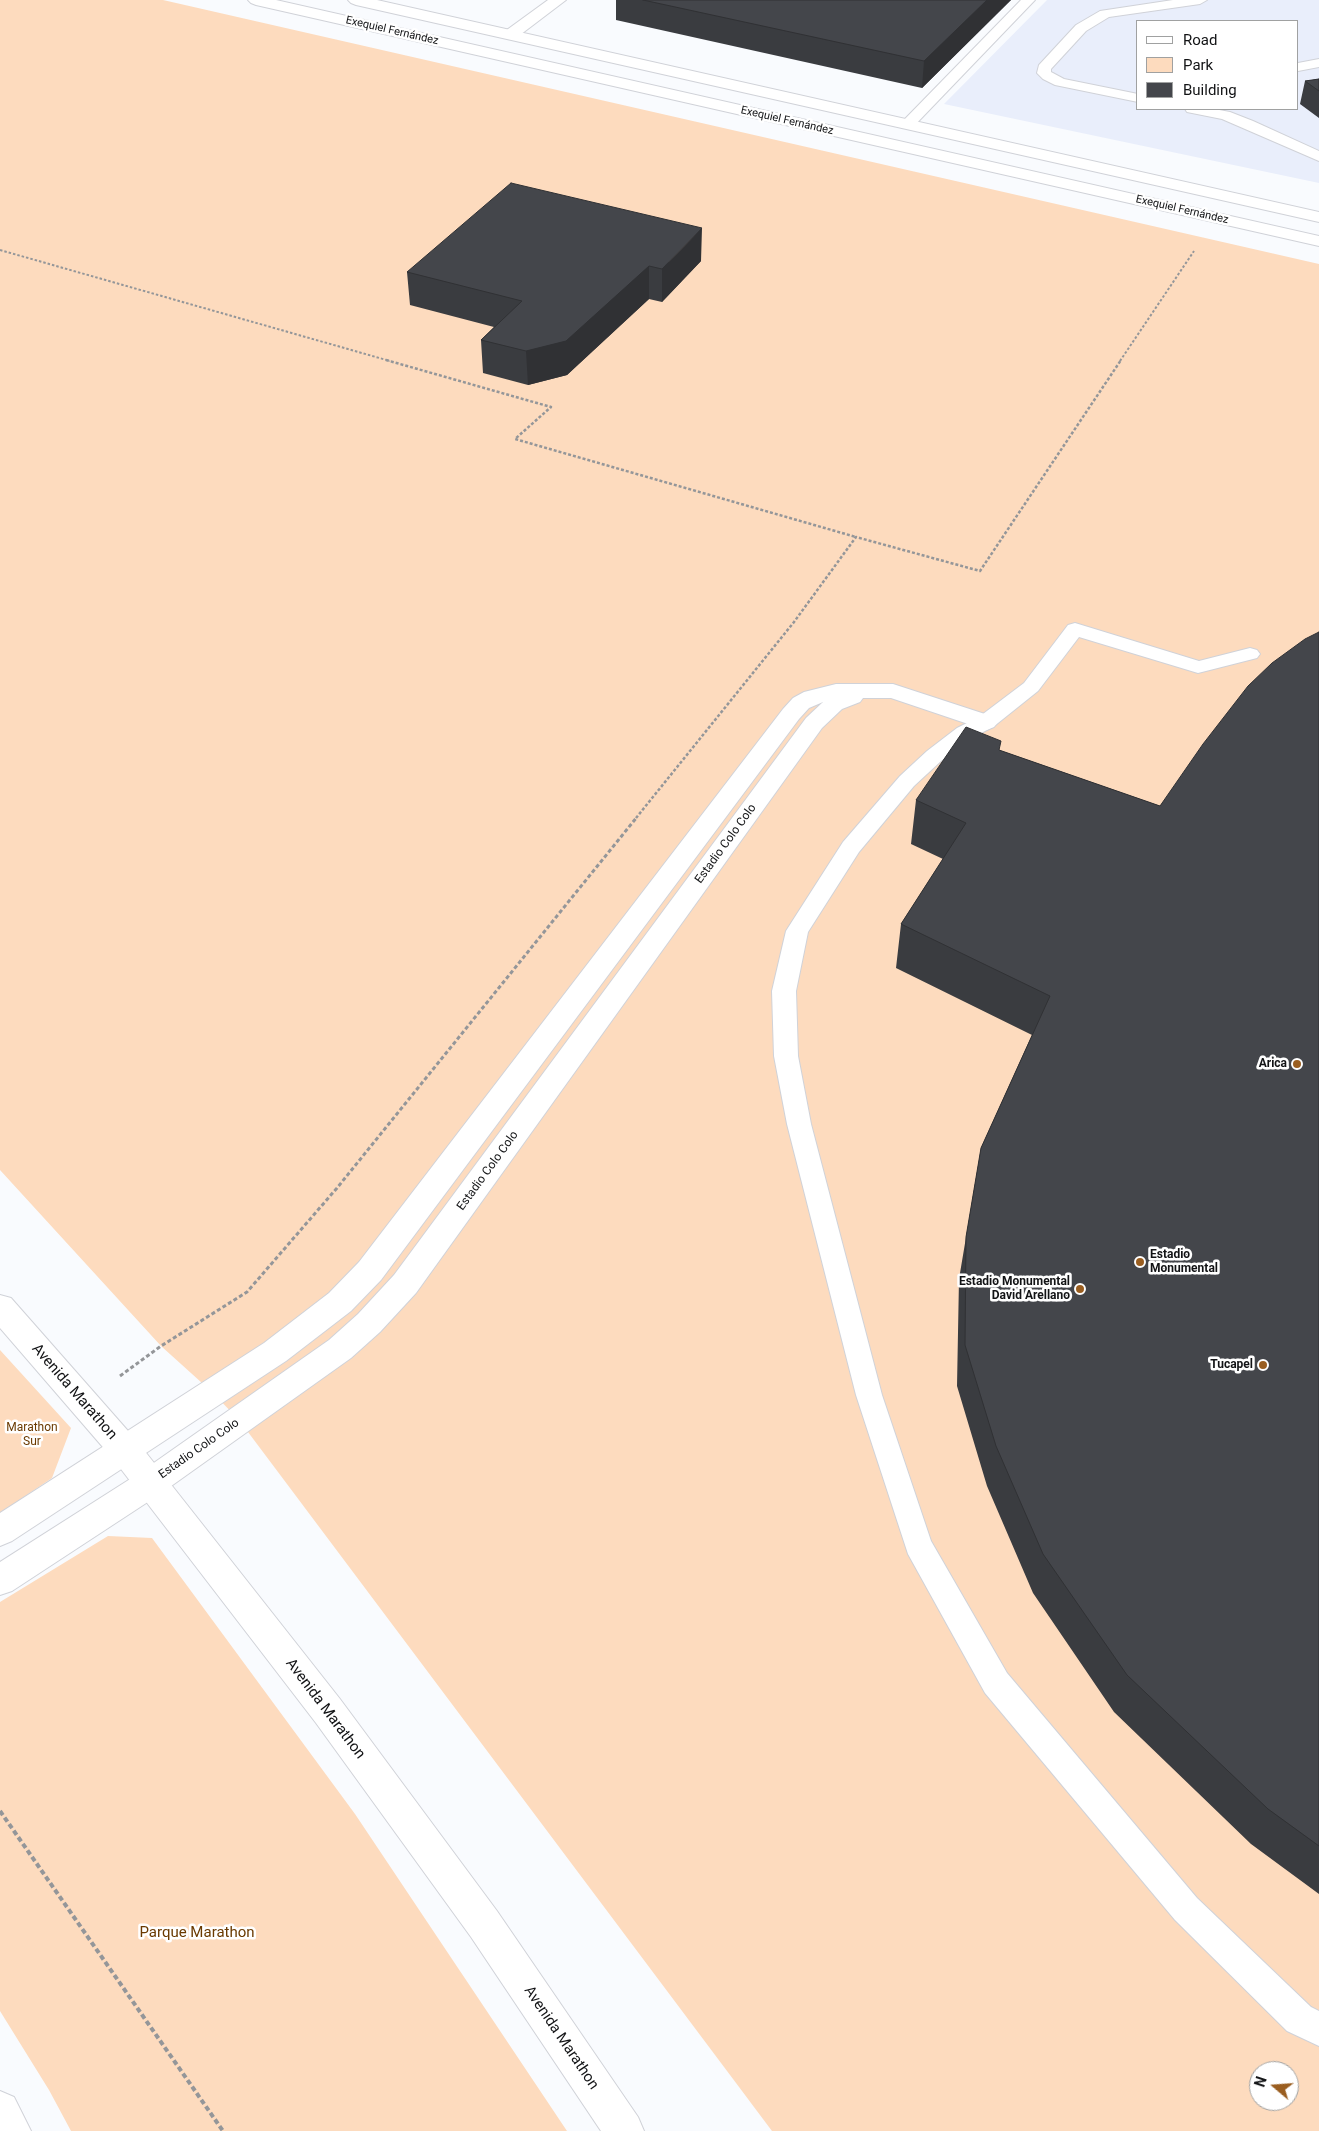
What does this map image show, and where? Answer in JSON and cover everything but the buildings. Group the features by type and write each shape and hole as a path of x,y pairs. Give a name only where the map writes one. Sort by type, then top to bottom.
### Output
{"main road":[{"name":"Exequiel Fernández","path":"256,0 1319,241"},
{"name":"Exequiel Fernández","path":"356,0 1319,217"},
{"path":"510,36 558,0"},
{"path":"1140,200 1157,180"},
{"name":"Estadio Colo Colo","path":"0,1531 308,1328 340,1302 370,1271 790,714 802,703 812,697 836,691 893,691 986,722"},
{"name":"Estadio Colo Colo","path":"0,1580 149,1484 340,1349 375,1317 405,1284 814,723 834,704 846,699 893,691"},
{"name":"Avenida Marathon","path":"0,1307 125,1450 149,1484 328,1712 484,1924 624,2131"},
{"path":"0,2111 11,2131"}],"lane":[{"path":"907,125 1028,0"},
{"path":"1136,98 1060,82 1048,76 1044,72 1044,68 1081,28 1105,14 1200,0"},
{"path":"1299,67 1319,63"},
{"path":"1204,110 1227,112 1319,157"},
{"path":"1250,654 1198,667 1075,629 1032,687 986,722 964,733 907,781 851,847 797,931 784,991 786,1056 799,1124 869,1395 918,1545 996,1683 1186,1909 1299,2019 1319,2029"}],"path":[{"path":"0,250 551,407 515,439 856,537"},
{"path":"0,1811 223,2131"}],"shaded area":[{"path":"1047,0 1319,0 1319,183 944,104"}],"green space":[{"name":"Estadio Monumental","path":"0,0 163,0 1319,264 1319,2131 772,2131 239,1420 212,1392 161,1346 0,1170"},
{"name":"Marathon Sur","path":"0,1350 71,1428 52,1478 0,1513"},
{"name":"Parque Marathon","path":"108,1536 152,1538 355,1814 567,2131 71,2131 49,2090 0,2011 0,1602"}],"place":[{"name":"Arica","path":"1297,1064"},
{"name":"Estadio Monumental","path":"1140,1262"},
{"name":"Estadio Monumental David Arellano","path":"1080,1289"},
{"name":"Tucapel","path":"1263,1365"}]}
